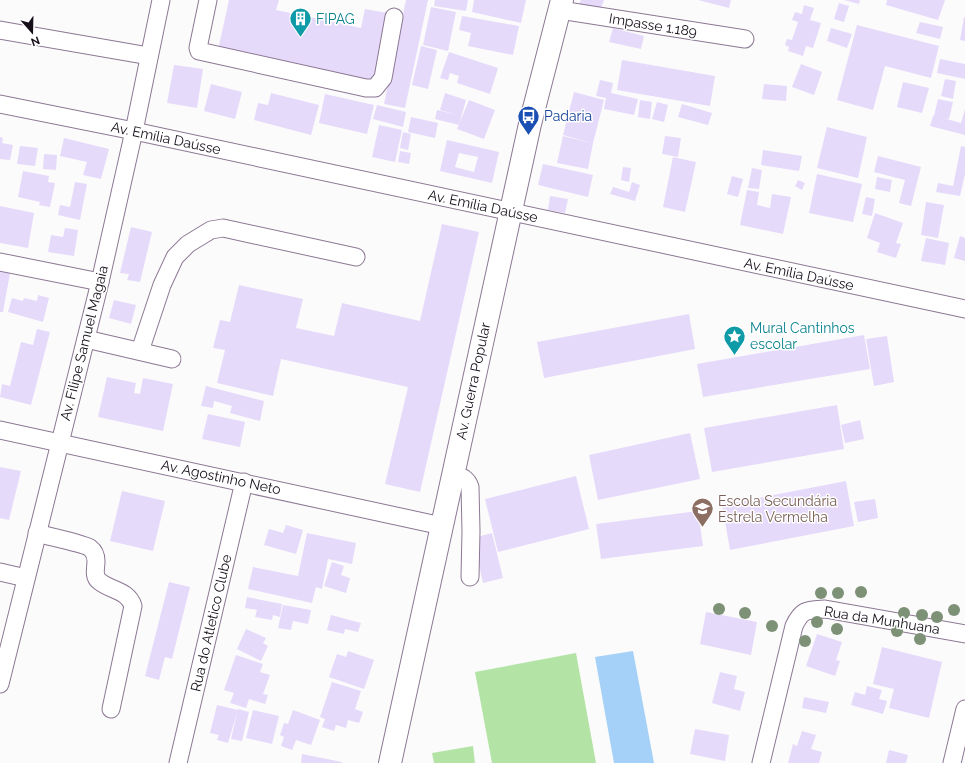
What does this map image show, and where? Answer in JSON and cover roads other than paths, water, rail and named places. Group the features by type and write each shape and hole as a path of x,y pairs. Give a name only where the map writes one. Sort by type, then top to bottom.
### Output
{"main road":[{"name":"Av. Guerra Popular","path":"390,763 530,124 561,5"}],"street":[{"name":"Av. Filipe Samuel Magaia","path":"0,682 100,282 134,131 160,0"},
{"path":"208,0 198,48 199,51 366,88 375,88 383,78 394,17"},
{"name":"Impasse 1.189","path":"561,5 745,39"},
{"path":"0,30 149,56"},
{"name":"Av. Emília Daússe","path":"0,104 134,131 965,309"},
{"path":"140,351 162,285 175,257 188,244 211,230 223,228 356,257"},
{"path":"0,262 100,282"},
{"path":"86,339 172,359"},
{"name":"Av. Agostinho Neto","path":"0,430 442,526"},
{"path":"453,474 466,478 470,487 470,577"},
{"name":"Rua do Atletico Clube","path":"178,763 244,482"},
{"path":"37,533 89,547 95,554 95,575 98,580 131,599 133,606 111,709"},
{"path":"0,572 26,578"},
{"name":"Rua da Munhuana","path":"761,763 794,626 799,615 809,610 825,609 965,634"},
{"path":"952,763 965,709"}],"water":[{"path":"633,651 654,763 614,763 595,657"}],"place":[{"name":"FIPAG","path":"301,38"},
{"name":"Padaria","path":"528,136"},
{"name":"Mural Cantinhos escolar","path":"735,356"},
{"name":"Escola Secundária Estrela Vermelha","path":"702,528"}]}
